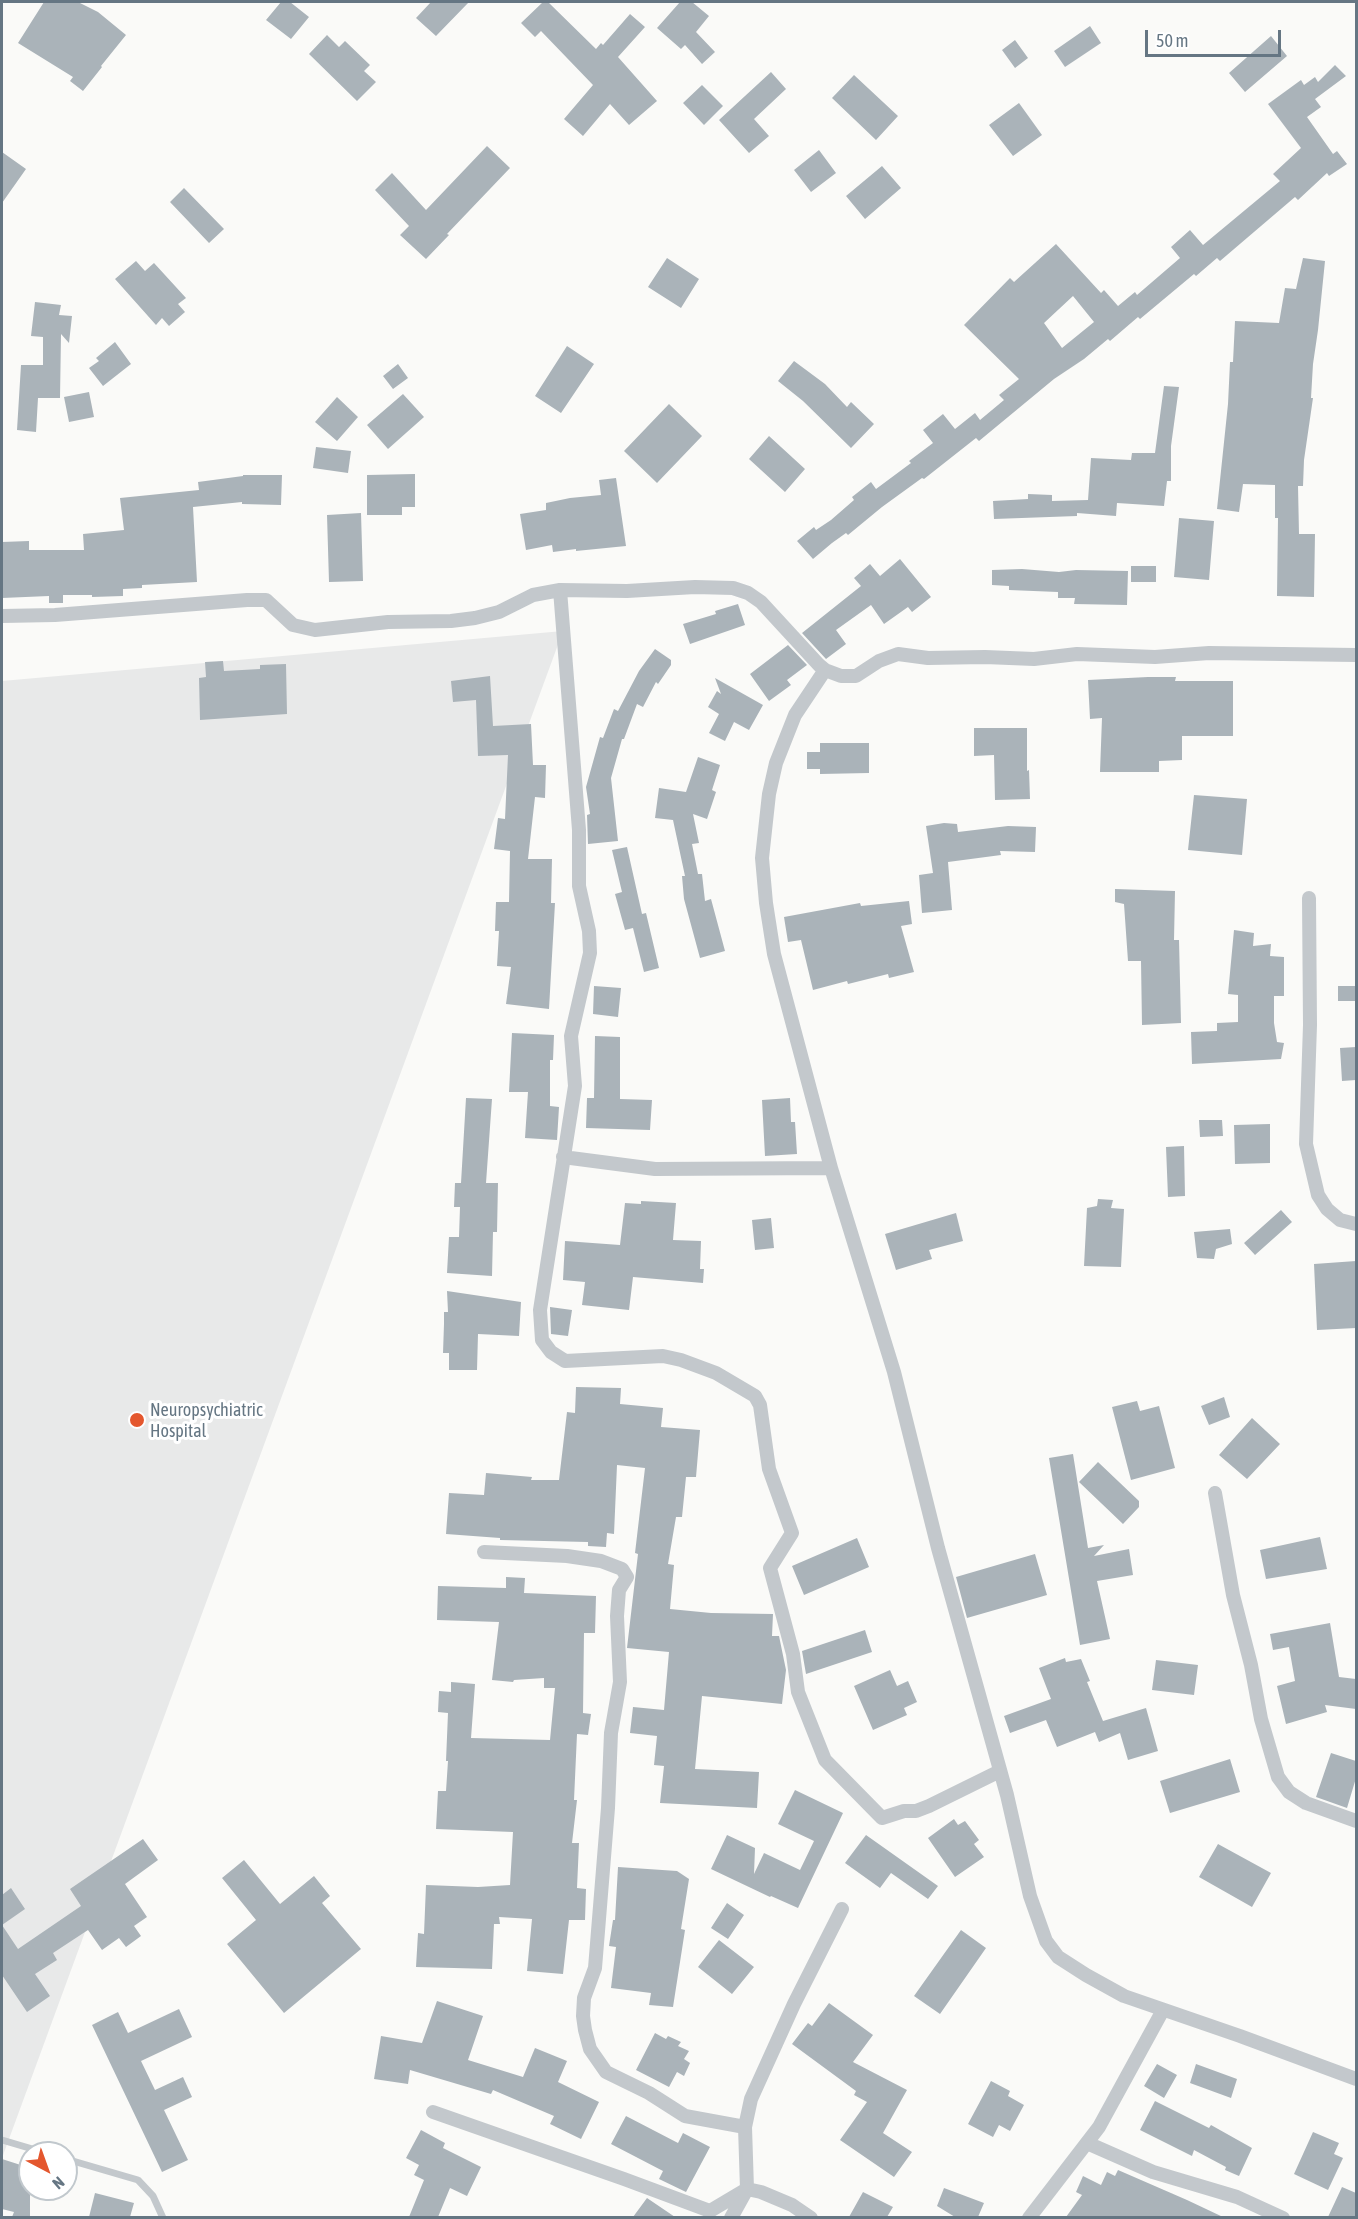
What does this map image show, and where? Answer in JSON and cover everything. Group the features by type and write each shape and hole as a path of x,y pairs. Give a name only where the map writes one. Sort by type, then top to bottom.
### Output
{"street":[{"path":"2,616 55,615 266,600 293,625 315,630 388,622 451,621 475,618 499,612 533,595 560,590 636,591 695,587 733,588 742,590 761,602 825,670 841,676 856,676 879,661 898,654 928,658 1034,659 1077,654 1155,657 1209,653 1356,655"},
{"path":"560,590 579,830 579,886 589,931 590,952 571,1036 575,1086 540,1310 542,1340 550,1352 565,1361 663,1356 681,1360 716,1374 755,1396 760,1406 769,1469 792,1533 770,1568 793,1654 798,1692 825,1760 882,1818 929,1806 1000,1771"},
{"path":"825,670 795,715 776,763 769,794 762,858 774,954 831,1168 894,1372 938,1548 1000,1771 1030,1896 1046,1941 1058,1957 1086,1976 1124,1996 1356,2079"},
{"path":"1309,898 1310,1025 1306,1144 1318,1195 1327,1209 1340,1220 1356,1224"},
{"path":"563,1157 655,1169 831,1168"},
{"path":"1215,1493 1233,1595 1251,1665 1261,1719 1278,1777 1289,1792 1306,1803 1356,1821"},
{"path":"483,1552 601,1561 622,1569 627,1576 619,1590 617,1616 620,1682 611,1733 608,1808 595,1968 584,1998 585,2030 590,2049 606,2072 649,2093 685,2116 745,2127"},
{"path":"732,2217 747,2189 745,2127 751,2099 794,2004 842,1909"},
{"path":"1029,2217 1099,2127 1163,2010"},
{"path":"433,2112 710,2211 747,2189 761,2192 792,2205 811,2217"},
{"path":"1087,2143 1154,2172 1237,2196 1283,2217"}],"lane":[{"path":"2,2140 18,2145"},
{"path":"78,2162 138,2180 153,2196 163,2217"}],"shaded area":[{"name":"Neuropsychiatric Hospital","path":"563,631 2,2158 2,681"}],"building":[{"path":"44,2 78,2 98,12 126,35 83,91 70,81 73,77 18,43"},
{"path":"281,2 290,2 309,17 291,39 266,20"},
{"path":"431,2 469,2 436,36 416,18"},
{"path":"543,2 548,2 596,49 601,43 603,45 630,14 645,27 618,57 657,101 629,125 610,104 583,136 564,119 593,85 541,31 535,37 521,23"},
{"path":"680,2 692,2 709,16 696,32 715,52 702,64 685,45 681,49 657,28"},
{"path":"1090,26 1101,43 1065,67 1054,51"},
{"path":"327,35 339,47 345,41 370,65 364,71 376,82 357,101 309,54"},
{"path":"1271,36 1287,56 1245,92 1229,73"},
{"path":"1015,40 1028,58 1015,68 1002,50"},
{"path":"1335,65 1346,76 1315,99 1321,107 1307,117 1333,154 1337,151 1347,164 1329,176 1327,173 1298,200 1295,197 1220,261 1217,258 1196,276 1194,274 1140,319 1138,317 1110,341 1108,339 1054,379 979,441 976,438 924,479 922,478 813,559 797,541 814,527 816,530 831,520 854,500 852,497 871,482 876,489 911,463 909,461 933,443 923,430 943,414 955,429 975,413 980,420 1004,400 999,395 1019,379 964,325 1010,278 1014,282 1056,244 1101,293 1104,290 1118,306 1135,292 1137,295 1180,258 1171,247 1190,230 1203,245 1280,181 1273,174 1301,148 1268,104 1301,80 1304,85 1315,77 1318,82","holes":["1073,296 1094,322 1062,348 1044,323"]},
{"path":"771,72 786,89 754,119 769,136 749,153 719,120"},
{"path":"854,75 898,116 876,140 832,98"},
{"path":"702,85 723,106 704,125 683,103"},
{"path":"1019,103 1042,135 1013,156 989,125"},
{"path":"487,146 510,168 426,259 400,235 409,226 375,190 392,173 426,210"},
{"path":"819,150 836,173 811,192 794,170"},
{"path":"2,152 26,169 2,203"},
{"path":"882,166 901,188 865,219 846,196"},
{"path":"184,188 224,229 209,243 170,202"},
{"path":"667,258 699,279 681,308 648,287"},
{"path":"1303,258 1325,261 1313,364 1311,398 1313,398 1304,460 1303,486 1298,486 1299,534 1315,534 1314,597 1277,596 1278,518 1275,518 1275,485 1243,484 1239,512 1217,509 1230,362 1233,362 1235,321 1279,323 1285,288 1296,289"},
{"path":"136,261 145,271 154,263 186,298 178,304 185,312 169,326 162,318 156,325 115,279"},
{"path":"35,302 61,305 59,315 72,316 69,343 61,334 60,398 38,398 36,432 17,430 21,365 43,365 43,337 31,336"},
{"path":"115,342 131,364 103,386 89,368 99,361 96,358"},
{"path":"567,346 594,364 561,413 535,396"},
{"path":"794,361 825,384 847,407 851,402 874,424 851,448 803,401 778,381"},
{"path":"398,364 408,378 393,389 383,376"},
{"path":"1164,386 1179,387 1171,446 1171,481 1167,481 1164,506 1117,503 1116,516 1077,513 1077,516 994,519 993,501 1028,499 1028,494 1052,495 1052,501 1088,500 1091,458 1131,460 1132,453 1155,453"},
{"path":"89,392 94,417 69,422 64,397"},
{"path":"403,394 424,417 388,449 367,425"},
{"path":"337,397 358,417 337,441 315,422"},
{"path":"669,404 702,436 657,483 624,451"},
{"path":"769,436 805,469 785,492 749,459"},
{"path":"316,447 351,451 348,473 313,468"},
{"path":"415,474 415,507 402,507 402,515 367,515 367,475"},
{"path":"243,475 282,475 281,505 242,504 242,502 193,507 197,582 142,585 142,588 123,589 123,596 63,595 63,603 49,603 49,596 2,598 2,542 29,541 29,550 84,550 83,534 124,530 120,498 199,490 198,482"},
{"path":"616,478 626,546 553,552 552,545 526,550 520,514 546,510 546,503 601,495 599,480"},
{"path":"361,513 363,581 329,582 327,515"},
{"path":"1179,518 1214,521 1209,580 1174,577"},
{"path":"900,559 931,597 912,612 908,607 884,624 871,605 836,630 846,644 826,659 802,633 861,586 854,578 870,564 880,576"},
{"path":"1131,566 1156,566 1156,582 1131,582"},
{"path":"1022,569 1059,572 1128,571 1127,605 1074,604 1075,598 1058,598 1058,592 1009,590 1009,586 992,585 992,570"},
{"path":"738,604 745,625 690,644 683,624 716,614 715,611"},
{"path":"788,645 807,665 787,680 791,685 769,701 750,674"},
{"path":"655,649 671,660 671,665 658,684 656,682 643,707 637,704 624,739 622,739 611,778 618,841 588,844 587,815 590,814 586,787 600,737 603,738 614,709 618,711 639,671"},
{"path":"223,661 224,671 260,669 260,665 286,664 287,714 200,720 199,678 206,677 205,662"},
{"path":"490,676 493,726 531,724 533,765 546,765 545,798 535,797 528,859 552,859 551,903 555,903 549,1009 506,1004 511,967 497,966 499,931 495,931 496,902 509,902 510,851 494,849 498,818 505,819 508,755 478,756 476,700 453,702 451,681"},
{"path":"1176,677 1175,681 1233,681 1233,736 1182,736 1182,760 1159,761 1159,772 1100,772 1102,718 1090,719 1088,680"},
{"path":"715,678 763,705 749,730 734,722 725,741 709,733 719,714 708,707 717,691 721,694"},
{"path":"974,728 1027,728 1027,771 1029,770 1030,799 995,800 994,755 974,756"},
{"path":"820,743 869,743 869,773 820,774 820,769 807,769 807,752 820,752"},
{"path":"698,757 720,765 712,790 716,792 707,819 693,814 699,843 692,844 698,874 702,874 705,901 711,899 725,951 700,958 684,899 682,876 685,876 673,820 655,818 659,788 686,792"},
{"path":"1194,795 1247,799 1242,855 1188,850"},
{"path":"944,823 957,824 958,832 1008,826 1036,827 1035,852 1000,851 1001,855 948,862 952,910 922,913 919,875 933,873 926,826"},
{"path":"627,847 642,914 646,913 659,968 644,972 633,928 625,930 615,894 622,892 612,850"},
{"path":"1115,889 1175,891 1174,940 1179,940 1181,1023 1142,1025 1141,961 1128,961 1124,904 1115,902"},
{"path":"909,901 912,924 901,926 914,972 889,978 888,974 848,984 847,981 813,990 801,940 788,942 784,917 860,903 861,906"},
{"path":"1234,930 1254,933 1253,946 1271,944 1270,956 1284,957 1284,996 1274,996 1277,1042 1284,1043 1281,1059 1192,1064 1191,1032 1217,1031 1217,1023 1238,1022 1238,995 1228,994"},
{"path":"594,986 621,988 618,1017 593,1014"},
{"path":"1338,986 1356,986 1356,1001 1338,1001"},
{"path":"512,1033 554,1035 553,1060 550,1060 550,1106 559,1107 557,1140 525,1138 528,1092 509,1092"},
{"path":"595,1036 620,1037 620,1099 652,1100 650,1130 586,1128 587,1098 594,1098"},
{"path":"1356,1047 1356,1080 1342,1081 1340,1048"},
{"path":"466,1098 492,1099 486,1183 498,1183 497,1232 493,1232 492,1276 447,1273 449,1237 459,1237 460,1207 454,1207 455,1183 461,1183"},
{"path":"790,1098 791,1122 795,1122 797,1154 765,1156 762,1100"},
{"path":"1199,1120 1222,1120 1223,1136 1200,1137"},
{"path":"1270,1124 1270,1163 1235,1164 1234,1125"},
{"path":"1184,1146 1185,1196 1168,1197 1166,1147"},
{"path":"1098,1199 1113,1200 1111,1208 1124,1209 1121,1267 1084,1266 1087,1208 1097,1206"},
{"path":"641,1201 676,1203 673,1240 701,1241 700,1269 704,1269 703,1283 633,1277 629,1310 582,1305 585,1282 563,1280 565,1241 620,1245 625,1203 641,1204"},
{"path":"1281,1210 1292,1222 1255,1255 1244,1243"},
{"path":"956,1213 963,1241 929,1250 932,1259 896,1270 885,1234"},
{"path":"771,1218 774,1248 755,1250 752,1220"},
{"path":"1230,1229 1232,1244 1216,1249 1214,1259 1197,1258 1194,1232"},
{"path":"1356,1261 1356,1328 1317,1330 1314,1264"},
{"path":"447,1291 521,1302 519,1336 478,1334 477,1370 449,1370 449,1353 443,1353 444,1312 448,1312"},
{"path":"550,1307 572,1310 568,1336 551,1334"},
{"path":"576,1387 621,1388 620,1404 663,1408 661,1427 700,1430 696,1477 686,1477 682,1517 676,1517 668,1564 674,1565 670,1609 711,1613 773,1614 772,1636 779,1636 786,1670 782,1704 702,1696 695,1769 759,1772 757,1808 660,1803 664,1766 654,1765 657,1736 630,1733 633,1707 664,1710 669,1652 627,1648 645,1468 617,1465 614,1534 607,1533 606,1547 588,1546 588,1542 500,1540 500,1538 446,1534 449,1493 484,1495 486,1473 532,1477 531,1480 559,1480 567,1412 575,1413"},
{"path":"1224,1397 1230,1417 1209,1425 1201,1406"},
{"path":"1137,1401 1140,1411 1159,1406 1175,1468 1131,1480 1112,1407"},
{"path":"1252,1418 1280,1444 1247,1479 1219,1455"},
{"path":"1073,1454 1088,1548 1104,1545 1094,1556 1129,1549 1133,1575 1097,1581 1110,1639 1080,1645 1049,1458"},
{"path":"1098,1462 1139,1501 1139,1507 1123,1524 1079,1482"},
{"path":"1320,1537 1327,1569 1266,1579 1260,1550"},
{"path":"857,1538 869,1567 804,1595 792,1566"},
{"path":"1035,1554 1047,1595 967,1618 956,1577"},
{"path":"506,1577 525,1578 524,1593 596,1596 595,1633 584,1633 583,1713 591,1714 588,1735 577,1734 574,1800 577,1800 572,1843 579,1843 577,1888 586,1889 585,1920 569,1920 563,1974 527,1971 532,1919 499,1917 500,1924 494,1924 492,1969 416,1967 418,1933 424,1934 426,1885 478,1887 510,1885 513,1832 436,1829 438,1791 446,1791 448,1761 446,1761 448,1713 438,1712 439,1691 451,1692 451,1682 475,1684 471,1738 550,1740 555,1688 544,1688 544,1678 514,1680 513,1682 492,1680 499,1622 437,1620 438,1586 506,1588"},
{"path":"1330,1623 1339,1677 1356,1679 1356,1709 1325,1705 1327,1712 1286,1724 1277,1686 1295,1681 1289,1647 1273,1650 1270,1634"},
{"path":"865,1630 872,1652 806,1674 802,1651"},
{"path":"1065,1658 1066,1662 1081,1659 1090,1681 1087,1682 1103,1721 1146,1708 1158,1751 1128,1760 1120,1733 1099,1742 1095,1732 1057,1747 1046,1720 1010,1733 1004,1716 1051,1699 1039,1668"},
{"path":"1156,1660 1198,1665 1194,1695 1152,1690"},
{"path":"890,1670 897,1686 908,1681 917,1702 904,1708 907,1715 873,1730 854,1686"},
{"path":"1331,1753 1356,1761 1356,1778 1347,1808 1316,1797"},
{"path":"1230,1759 1240,1792 1170,1813 1160,1781"},
{"path":"795,1790 843,1813 798,1908 711,1869 727,1835 755,1848 754,1874 764,1853 800,1870 814,1841 778,1824"},
{"path":"954,1819 958,1825 965,1821 979,1840 974,1844 984,1857 955,1877 928,1838"},
{"path":"866,1835 938,1886 928,1899 891,1873 880,1888 845,1863"},
{"path":"143,1839 158,1860 125,1884 147,1917 134,1926 141,1936 126,1947 119,1938 102,1950 88,1930 53,1953 57,1960 35,1974 50,1996 27,2012 2,1975 2,1925 18,1949 81,1906 70,1889"},
{"path":"1218,1844 1271,1873 1252,1907 1199,1877"},
{"path":"244,1860 280,1904 314,1876 330,1896 322,1903 361,1949 284,2013 227,1944 256,1920 222,1878"},
{"path":"618,1867 677,1871 689,1879 681,1929 685,1930 673,2007 649,2005 651,1993 611,1988 616,1947 609,1946 613,1920 615,1920"},
{"path":"11,1888 25,1909 2,1925 2,1895"},
{"path":"727,1903 744,1915 728,1939 711,1928"},
{"path":"961,1930 986,1948 940,2014 914,1996"},
{"path":"719,1940 754,1967 732,1994 698,1967"},
{"path":"437,2001 483,2016 468,2060 523,2077 535,2048 567,2061 558,2082 599,2102 581,2139 550,2124 554,2116 493,2090 491,2094 410,2070 408,2084 374,2079 381,2036 422,2043"},
{"path":"829,2003 873,2035 853,2062 907,2090 883,2133 912,2152 894,2177 840,2140 867,2102 854,2095 856,2091 792,2044 808,2023 812,2026"},
{"path":"179,2009 192,2037 141,2061 155,2090 183,2077 192,2097 164,2110 188,2160 162,2172 92,2025 118,2012 128,2033"},
{"path":"655,2033 666,2039 668,2036 681,2042 678,2046 689,2051 684,2059 690,2063 684,2076 677,2072 669,2087 636,2070"},
{"path":"1157,2064 1177,2075 1164,2098 1144,2086"},
{"path":"1196,2064 1237,2079 1231,2098 1190,2083"},
{"path":"991,2081 1010,2091 1008,2096 1024,2105 1010,2131 999,2125 993,2137 968,2124"},
{"path":"1155,2101 1209,2128 1211,2125 1252,2148 1239,2176 1225,2170 1226,2167 1194,2150 1192,2156 1140,2130"},
{"path":"626,2116 678,2143 683,2133 710,2147 686,2192 659,2179 663,2171 611,2144"},
{"path":"421,2130 445,2143 443,2148 481,2167 467,2196 450,2188 438,2217 409,2217 424,2180 414,2175 419,2165 406,2158"},
{"path":"1313,2132 1339,2143 1334,2154 1343,2158 1328,2190 1294,2174"},
{"path":"2,2159 18,2164 18,2201 30,2201 30,2217 12,2217 14,2212 2,2209"},
{"path":"1118,2170 1223,2217 1066,2217 1082,2195 1076,2192 1083,2176 1101,2185 1107,2172 1115,2176"},
{"path":"1342,2187 1356,2193 1356,2217 1328,2217"},
{"path":"944,2188 984,2203 978,2217 955,2217 937,2206"},
{"path":"863,2192 893,2207 887,2217 849,2217"},
{"path":"95,2193 134,2203 130,2217 89,2217"},
{"path":"647,2198 675,2217 633,2217"}],"place":[{"name":"Neuropsychiatric Hospital","path":"137,1420"}]}
